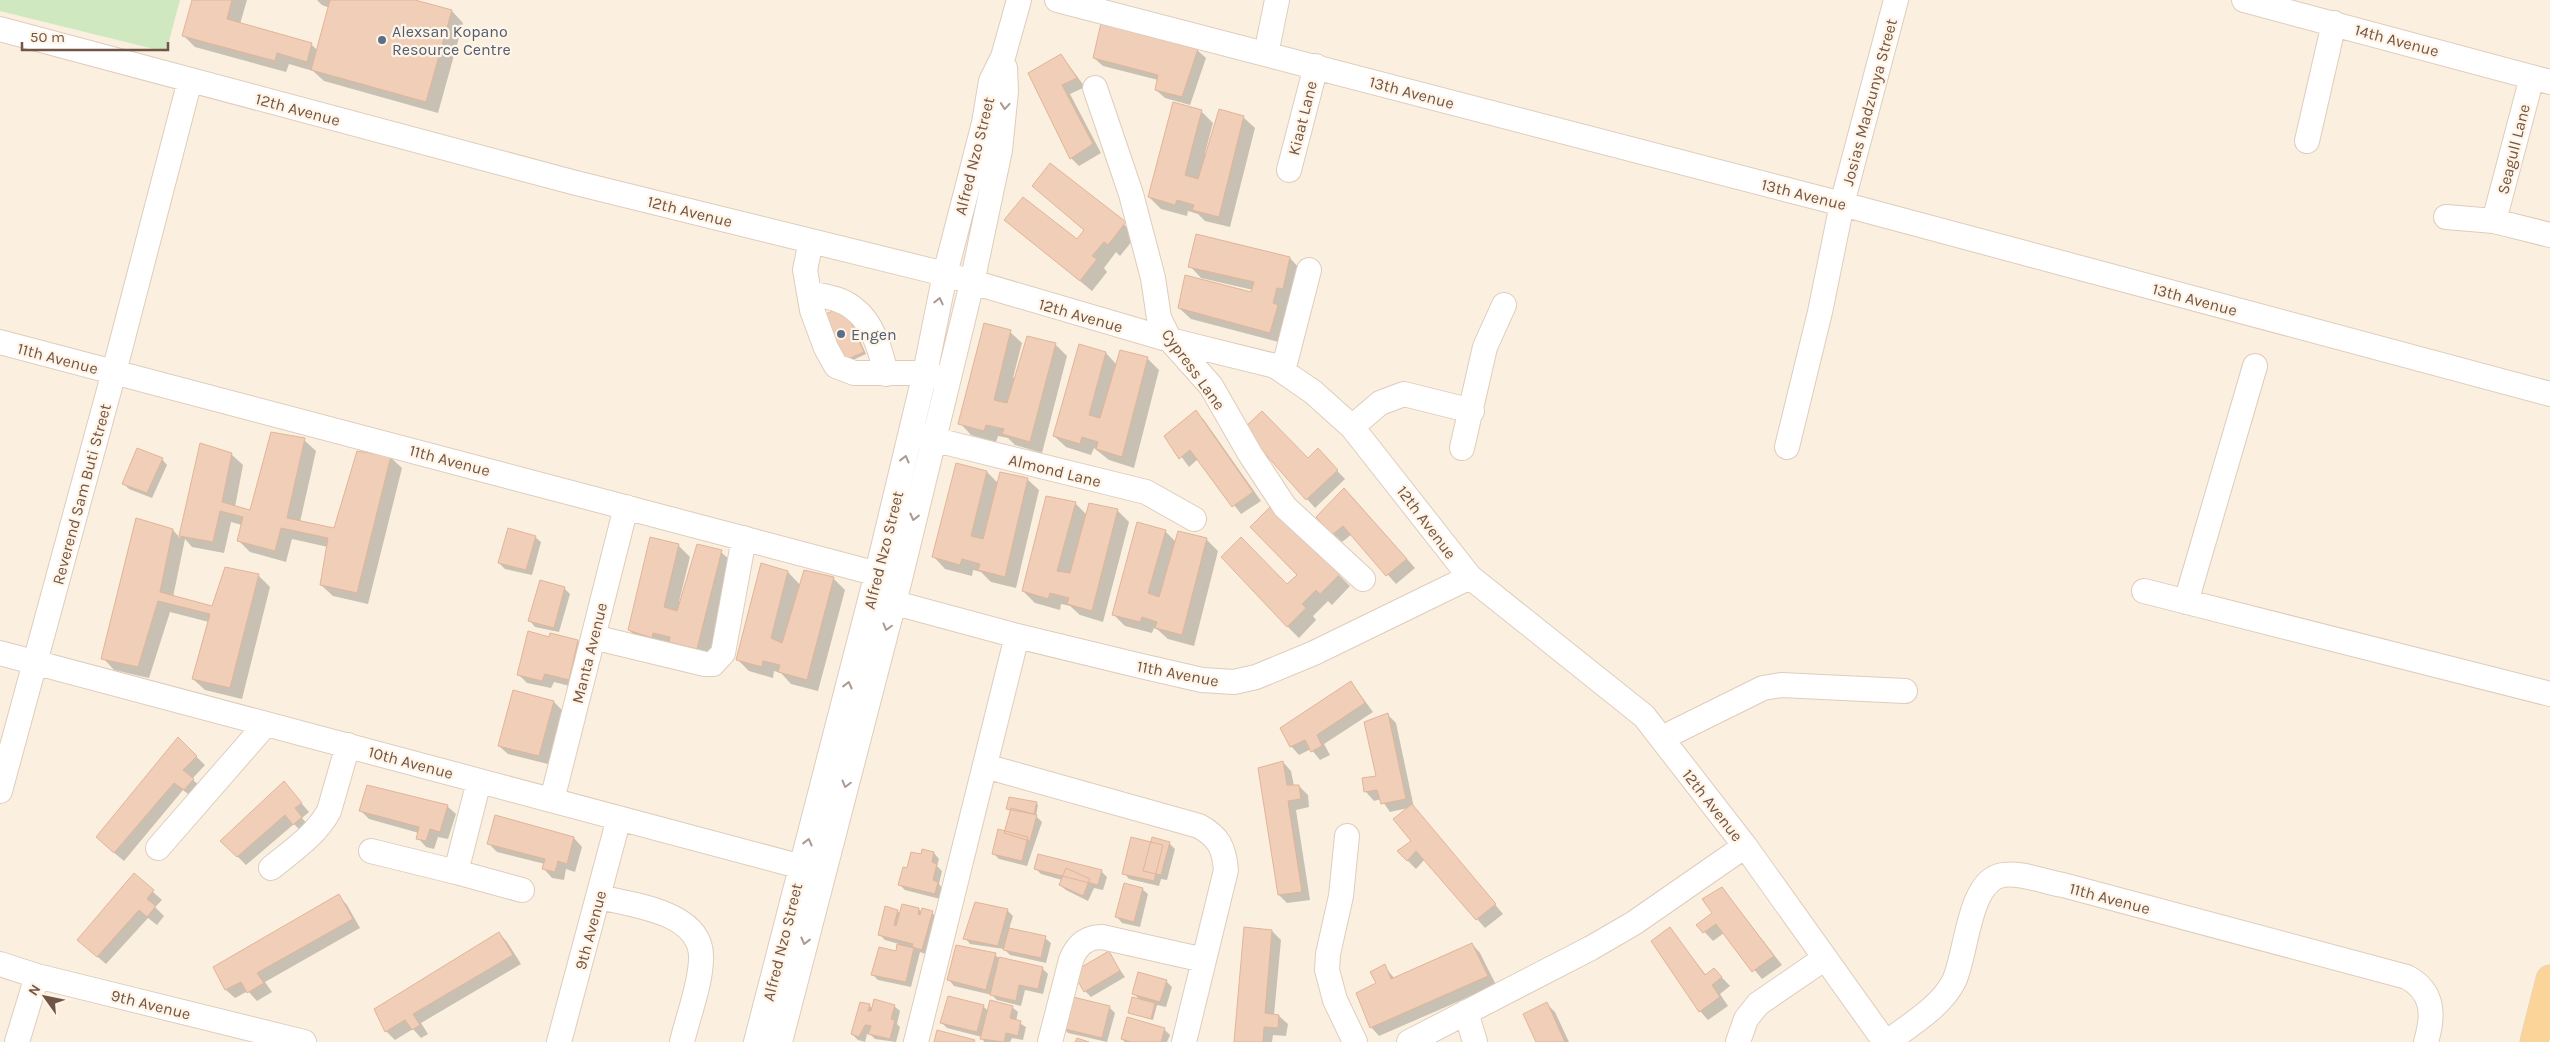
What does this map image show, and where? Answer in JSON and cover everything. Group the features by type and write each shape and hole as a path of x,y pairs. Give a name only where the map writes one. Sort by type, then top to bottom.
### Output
{"main road":[{"path":"2534,1042 2550,979"}],"street":[{"name":"Alfred Nzo Street","path":"885,588 911,433 945,274 984,123 991,81 1003,57 1019,0"},
{"path":"1266,54 1277,0"},
{"name":"Josias Madzunya Street","path":"1787,447 1820,312 1842,204 1896,0"},
{"name":"14th Avenue","path":"2244,0 2541,79"},
{"name":"13th Avenue","path":"1072,2 1842,204 2550,394"},
{"path":"2307,141 2334,23"},
{"name":"12th Avenue","path":"0,29 576,183 945,274 1170,340 1264,362 1282,370 1313,392 1352,427 1470,577 1628,702 1662,738 1745,846 1886,1042"},
{"name":"Alfred Nzo Street","path":"756,1042 812,869 885,588 934,439 972,283 1002,141 1006,91 1003,57"},
{"name":"Kiaat Lane","path":"1289,170 1316,66"},
{"name":"Seagull Lane","path":"2494,222 2541,79"},
{"name":"Reverend Sam Buti Street","path":"0,790 114,372 190,80"},
{"name":"Cypress Lane","path":"1095,88 1131,194 1153,278 1158,318 1170,340 1211,386 1250,454 1285,507 1363,579"},
{"path":"2446,217 2494,222 2550,236"},
{"path":"811,241 805,270 815,324 836,366 854,373 925,373 949,379"},
{"path":"1282,370 1310,270"},
{"path":"809,293 831,298 855,309 881,351 886,374"},
{"path":"1462,448 1487,342 1504,305"},
{"name":"11th Avenue","path":"0,342 744,538 1017,636 1202,680 1234,682 1256,677 1314,653 1470,577"},
{"path":"2186,602 2255,366"},
{"path":"1352,427 1380,403 1404,394 1472,411"},
{"name":"Almond Lane","path":"911,433 1146,492 1194,519"},
{"name":"Manta Avenue","path":"552,800 626,506"},
{"path":"592,642 706,664 713,664 719,660 724,653 734,605 744,538"},
{"path":"2144,591 2550,694"},
{"path":"916,1042 1017,636"},
{"path":"592,642 682,670"},
{"name":"10th Avenue","path":"0,653 812,869"},
{"path":"1662,738 1763,688 1781,685 1905,691"},
{"path":"158,848 266,724"},
{"path":"271,868 311,835 324,821 329,811 348,745"},
{"path":"985,766 1199,826 1211,833 1220,842 1225,855 1226,870 1218,913 1204,960 1184,1042"},
{"path":"456,872 479,780"},
{"name":"9th Avenue","path":"560,1042 619,818"},
{"path":"1347,836 1341,896 1328,954 1327,970 1335,1000 1355,1042"},
{"path":"1409,1042 1591,948 1634,923 1745,846"},
{"path":"371,851 522,890"},
{"name":"Alfred Nzo Street","path":"780,1042 812,869"},
{"name":"11th Avenue","path":"1886,1042 1926,1013 1950,989 1962,957 1974,905 1984,886 2001,875 2012,875 2063,885 2401,975 2420,987 2427,996 2432,1008 2426,1042"},
{"path":"599,897 673,916 692,932 700,944 700,969 682,1042"},
{"path":"1050,1042 1071,960 1074,952 1086,940 1102,937 1204,960"},
{"path":"1738,1042 1746,1019 1758,1004 1825,958"},
{"name":"9th Avenue","path":"0,964 37,976 304,1042"},
{"path":"17,1042 37,976"},
{"path":"1466,1012 1476,1042"}],"green space":[{"path":"0,0 180,0 166,52 0,11"}],"building":[{"path":"192,0 232,0 227,19 312,43 307,62 277,53 275,61 182,36"},
{"name":"Alexsan Kopano Resource Centre","path":"330,0 415,0 452,10 426,102 311,70"},
{"path":"1101,23 1198,49 1182,97 1155,90 1158,75 1093,58"},
{"path":"1061,54 1077,78 1062,85 1093,144 1070,159 1028,73"},
{"path":"1173,102 1202,110 1185,175 1198,179 1219,109 1244,116 1219,217 1192,210 1194,205 1177,200 1175,205 1148,197"},
{"path":"1050,163 1126,222 1108,245 1104,242 1092,256 1097,259 1080,281 1004,220 1023,197 1077,239 1084,230 1032,186"},
{"path":"1196,234 1290,257 1283,289 1277,288 1273,303 1278,305 1270,333 1178,308 1185,275 1251,292 1254,282 1188,267"},
{"name":"Engen","path":"844,306 864,352 839,363 819,317"},
{"path":"984,323 1011,330 994,400 1007,403 1027,336 1056,343 1030,442 1002,434 1004,429 986,425 984,431 958,424"},
{"path":"1079,344 1106,352 1089,415 1100,418 1120,350 1148,357 1122,457 1096,449 1098,442 1082,437 1080,444 1053,436"},
{"path":"1196,410 1253,492 1232,507 1190,450 1179,459 1164,436"},
{"path":"1262,411 1308,458 1318,448 1338,470 1306,500 1243,429"},
{"path":"271,432 305,438 287,518 334,528 357,451 391,456 357,593 320,585 328,538 281,528 275,551 237,541 243,517 220,511 213,542 179,536 200,443 232,453 222,502 250,510"},
{"path":"137,448 163,458 147,493 122,484"},
{"path":"956,463 987,471 971,536 983,539 1000,472 1028,478 1005,577 978,570 980,564 962,559 960,565 932,557"},
{"path":"1344,488 1407,559 1386,576 1343,526 1332,535 1316,517"},
{"path":"1046,496 1076,502 1057,571 1070,573 1089,503 1118,509 1092,611 1067,604 1069,598 1050,593 1048,599 1022,591"},
{"path":"1270,507 1340,574 1320,594 1316,590 1302,604 1306,608 1287,627 1221,557 1241,537 1287,584 1297,575 1250,527"},
{"path":"136,518 173,529 160,592 212,606 225,567 259,574 230,688 192,679 210,614 158,601 138,667 101,659"},
{"path":"1137,522 1166,530 1148,593 1159,597 1178,531 1207,538 1182,635 1155,628 1157,622 1142,617 1140,622 1112,615"},
{"path":"508,528 536,536 526,570 498,563"},
{"path":"650,537 679,544 664,607 677,611 697,544 722,550 697,649 669,642 670,637 653,633 652,638 628,630"},
{"path":"761,563 788,571 771,638 782,643 804,570 834,577 807,680 778,672 780,665 763,661 762,667 736,660"},
{"path":"540,580 565,587 554,628 528,621"},
{"path":"528,631 549,637 550,633 578,640 569,680 545,674 542,681 517,675"},
{"path":"1351,681 1365,703 1317,735 1322,746 1311,752 1305,740 1290,747 1280,728"},
{"path":"513,690 554,701 539,756 498,746"},
{"path":"1388,713 1406,799 1381,804 1377,790 1364,792 1362,778 1376,776 1364,722"},
{"path":"178,737 197,756 183,770 194,779 184,790 174,783 114,853 96,837"},
{"path":"1283,761 1287,785 1299,785 1301,799 1288,801 1302,892 1278,895 1258,768"},
{"path":"284,781 302,803 295,808 302,817 293,825 285,815 237,857 220,841"},
{"path":"367,785 448,805 440,832 430,829 426,841 416,839 419,827 359,811"},
{"path":"1009,797 1037,802 1034,814 1006,809"},
{"path":"1412,804 1496,904 1476,920 1416,851 1407,861 1397,851 1411,841 1393,819"},
{"path":"1011,808 1037,815 1030,841 1004,833"},
{"path":"495,815 574,837 567,864 558,861 555,872 542,869 545,859 487,844"},
{"path":"998,829 1028,837 1022,861 992,854"},
{"path":"1131,837 1163,845 1154,881 1122,874"},
{"path":"1152,837 1170,842 1161,875 1143,871"},
{"path":"922,849 934,852 932,862 937,864 933,880 938,882 935,894 898,885 903,867 907,868 911,852 921,854"},
{"path":"1038,854 1102,870 1098,885 1034,869"},
{"path":"1066,868 1090,879 1083,896 1059,885"},
{"path":"134,873 154,890 147,899 156,906 147,917 139,910 97,957 77,940"},
{"path":"1124,883 1143,888 1134,922 1115,917"},
{"path":"1722,887 1774,956 1752,972 1716,924 1703,933 1696,925 1712,913 1702,899"},
{"path":"339,894 353,919 257,973 264,983 247,993 241,982 225,990 213,967"},
{"path":"975,902 1008,909 998,946 963,939"},
{"path":"902,904 919,908 918,914 920,915 922,908 933,911 922,950 912,947 913,944 878,935 885,906 898,910 894,925 896,926"},
{"path":"1244,927 1272,930 1265,1013 1279,1015 1278,1028 1264,1027 1263,1042 1234,1042"},
{"path":"1670,927 1705,975 1714,968 1722,977 1712,985 1720,997 1699,1012 1651,941"},
{"path":"1009,928 1046,936 1041,958 1003,950"},
{"path":"499,932 513,955 413,1014 420,1025 412,1030 405,1020 385,1032 374,1009"},
{"path":"1472,943 1488,976 1370,1028 1356,993 1376,983 1370,972 1385,964 1391,979"},
{"path":"897,944 914,948 906,982 871,975 879,947 896,951"},
{"path":"956,945 996,953 986,990 947,980"},
{"path":"1109,951 1120,971 1084,992 1073,972"},
{"path":"999,957 1043,967 1038,989 1019,985 1016,1001 990,995"},
{"path":"1138,972 1167,980 1160,1002 1132,994"},
{"path":"948,996 984,1005 977,1032 940,1023"},
{"path":"1069,996 1110,1006 1102,1038 1061,1028"},
{"path":"1132,997 1155,1003 1151,1019 1128,1013"},
{"path":"874,999 895,1005 891,1019 895,1020 890,1039 868,1034 871,1026 865,1025 859,1037 851,1034 860,1002 870,1004 868,1011 871,1011"},
{"path":"990,1000 1013,1006 1010,1018 1021,1021 1018,1036 1006,1033 1004,1042 980,1039"},
{"path":"1547,1002 1565,1042 1536,1042 1523,1014"},
{"path":"1127,1017 1165,1028 1161,1042 1131,1042 1121,1039"},
{"path":"937,1030 975,1040 974,1042 934,1042"},
{"path":"1077,1038 1089,1042 1075,1042"}],"place":[{"name":"Alexsan Kopano Resource Centre","path":"382,40"},
{"name":"Engen","path":"841,334"}]}
